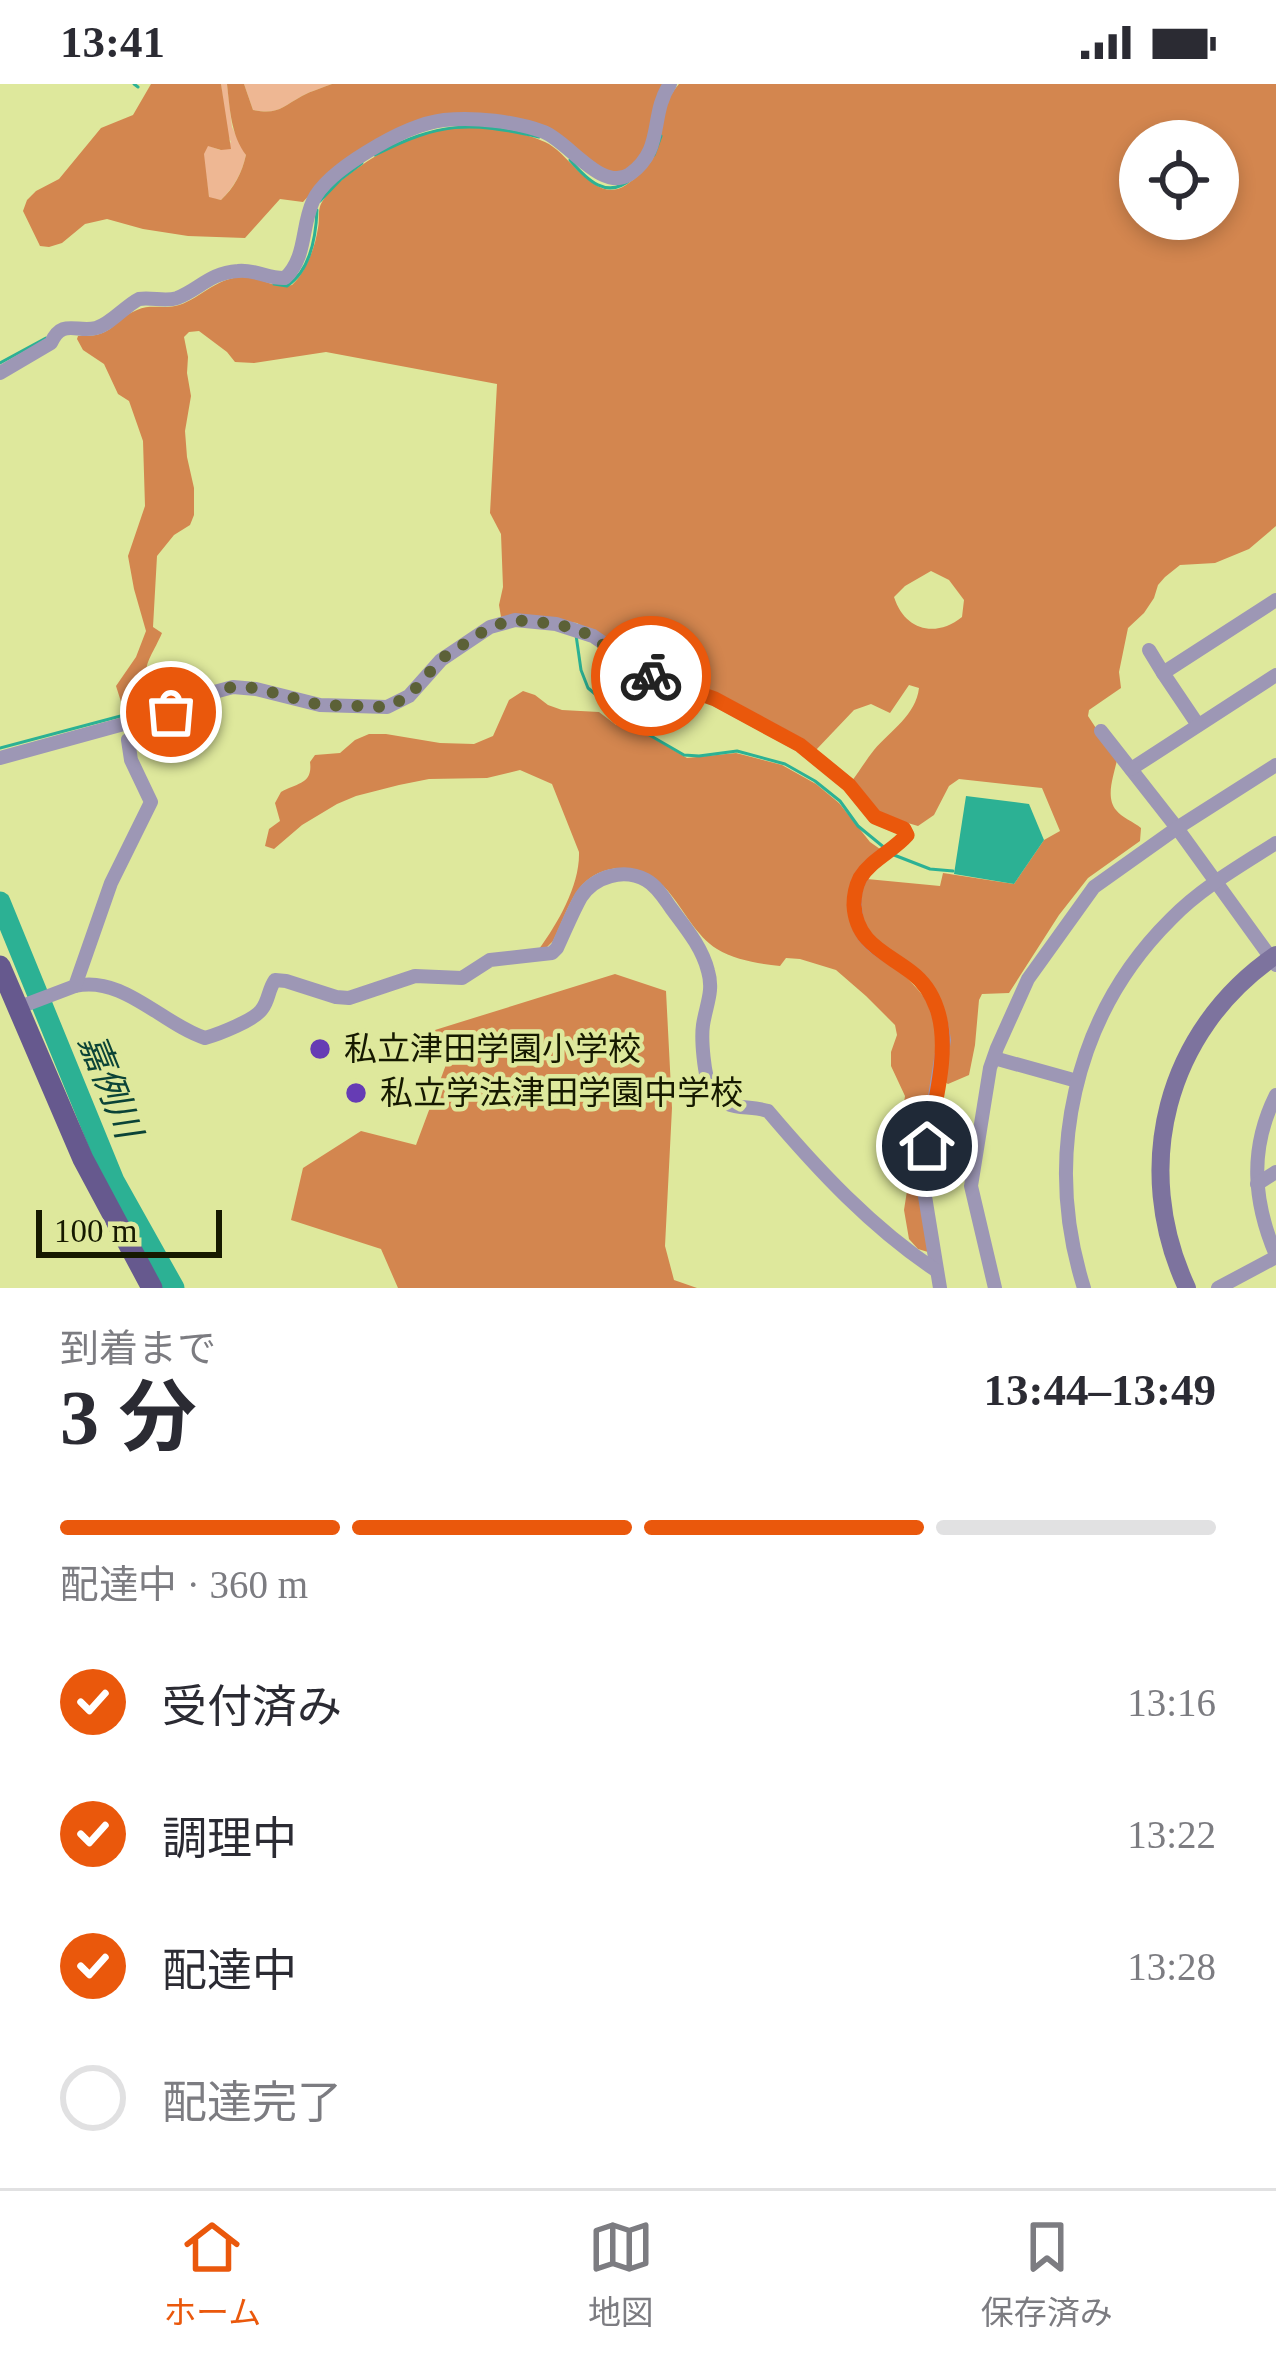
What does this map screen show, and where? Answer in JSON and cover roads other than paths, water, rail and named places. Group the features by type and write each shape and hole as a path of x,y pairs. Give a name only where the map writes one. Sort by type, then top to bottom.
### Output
{"main road":[{"path":"0,966 22,1006 83,1159 152,1288"}],"street":[{"path":"0,373 51,343 60,330 98,327 140,299 173,299 232,271 285,278 299,258 314,198 326,184 366,152 433,123 507,123 543,132 600,174 622,178 641,164 654,145 661,102 670,84"},
{"path":"1163,673 1276,600"},
{"path":"75,986 111,883 151,802 131,760 128,740 159,730 192,698 232,687 256,688 320,705 387,707 409,696 441,659 490,627 514,620 556,624 593,636 653,677 715,699 813,754 849,785 875,817 904,829 904,839 859,880 857,924 874,948 922,982 938,1010 944,1040 922,1178 940,1288"},
{"path":"1148,650 1198,725"},
{"path":"1131,769 1276,675"},
{"path":"0,758 181,706"},
{"path":"1100,730 1274,960 1238,987 1203,1028 1176,1079 1166,1114 1162,1202 1172,1253 1187,1288"},
{"path":"995,1288 971,1186 994,1058 1028,979 1094,887 1276,765"},
{"path":"1084,1288 1073,1250 1065,1184 1068,1121 1095,1028 1131,966 1174,915 1276,843"},
{"path":"22,1006 90,982 112,987 206,1038 256,1015 275,980 349,998 415,976 461,978 490,960 552,953 589,889 609,876 634,876 655,887 695,940 708,969 711,992 703,1024 706,1077 720,1101 732,1108 768,1111 820,1172 937,1271"},
{"path":"994,1058 1077,1081"},
{"path":"1218,1288 1276,1256 1260,1210 1257,1184 1259,1145 1276,1095"},
{"path":"1257,1184 1276,1172"}],"water":[{"path":"966,796 1029,804 1044,840 1014,884 954,874"}],"waterway":[{"path":"134,84 138,87"},
{"path":"375,155 418,136 455,128 493,128 539,137"},
{"path":"654,155 661,136"},
{"path":"570,160 598,185 614,188 631,179"},
{"path":"320,201 362,163"},
{"path":"274,284 287,286 302,271 317,210"},
{"path":"0,363 46,338"},
{"path":"576,635 588,688 632,725 684,755 737,751 785,764 840,801 858,826 886,849"},
{"path":"0,748 152,711"},
{"path":"894,855 930,869 953,871"},
{"name":"嘉例川","path":"0,902 114,1181 174,1288"}],"place":[{"name":"私立津田学園小学校","path":"320,1049"},
{"name":"私立学法津田学園中学校","path":"356,1093"}]}
